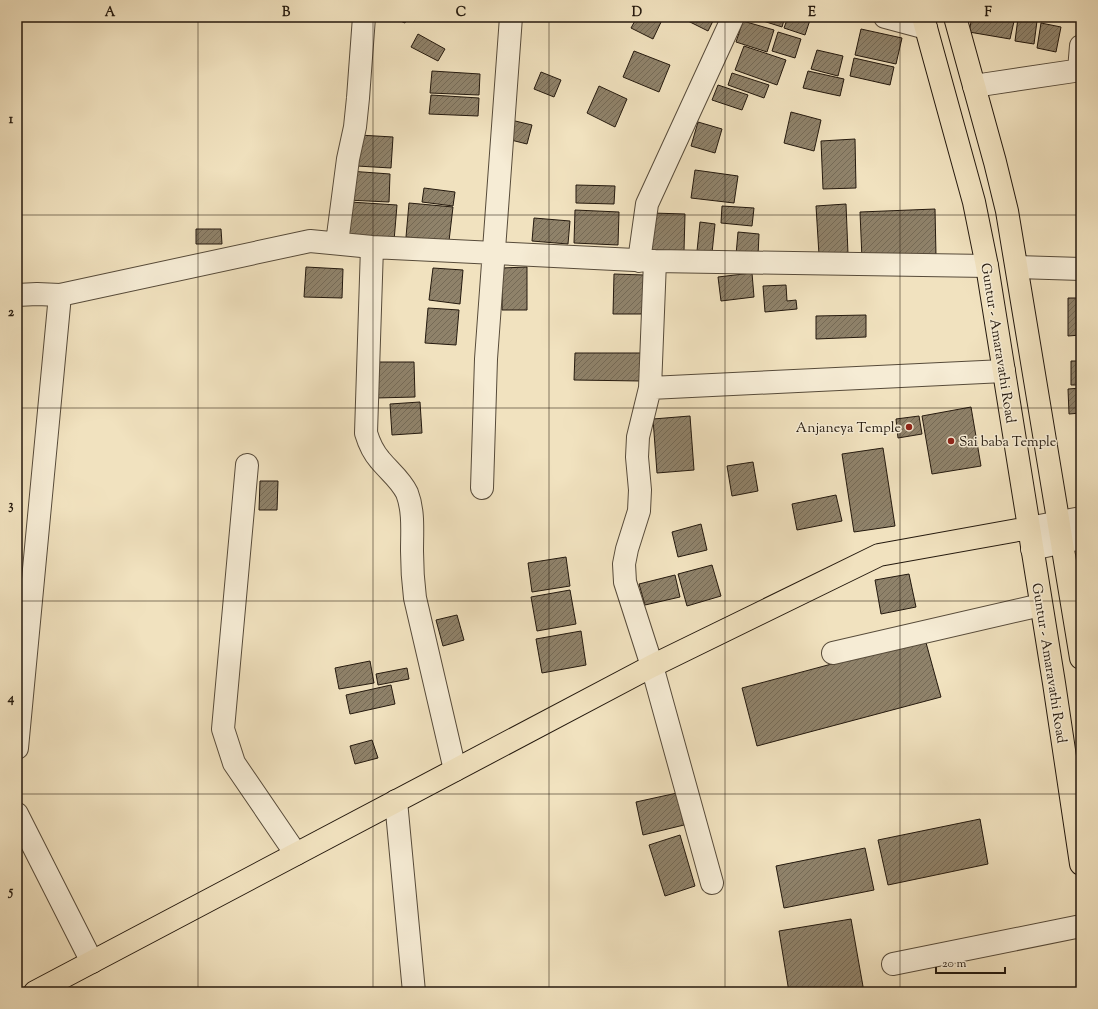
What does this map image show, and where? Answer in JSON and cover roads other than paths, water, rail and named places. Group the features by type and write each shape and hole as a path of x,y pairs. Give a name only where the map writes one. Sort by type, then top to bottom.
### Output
{"main road":[{"path":"954,17 1007,211 1067,534 1081,658"},
{"name":"Guntur - Amaravathi Road","path":"924,23 974,202 986,266 1054,683 1081,864"},
{"path":"35,992 652,666 879,555 1029,528"}],"street":[{"path":"337,243 348,159 356,120 364,17"},
{"path":"482,488 486,374 511,17"},
{"path":"712,883 652,666 625,582 624,564 639,511 640,490 637,457 638,438 650,388 647,204 733,17"},
{"path":"884,17 924,23"},
{"path":"974,86 1080,70 1081,46"},
{"path":"17,295 60,295 310,241 372,247 647,261 986,266"},
{"path":"372,247 366,433 371,447 380,460 400,482 411,503 415,598 456,770"},
{"path":"1017,267 1081,268"},
{"path":"17,748 60,295"},
{"path":"650,388 1004,371"},
{"path":"247,465 223,729 234,763 296,854"},
{"path":"1032,549 1067,534 1081,518"},
{"path":"1029,528 1067,534"},
{"path":"833,653 1041,605"},
{"path":"396,801 414,992"},
{"path":"17,814 92,962"},
{"path":"893,964 1081,926"}],"place":[{"name":"Anjaneya Temple","path":"909,427"},
{"name":"Sai baba Temple","path":"951,441"}]}
